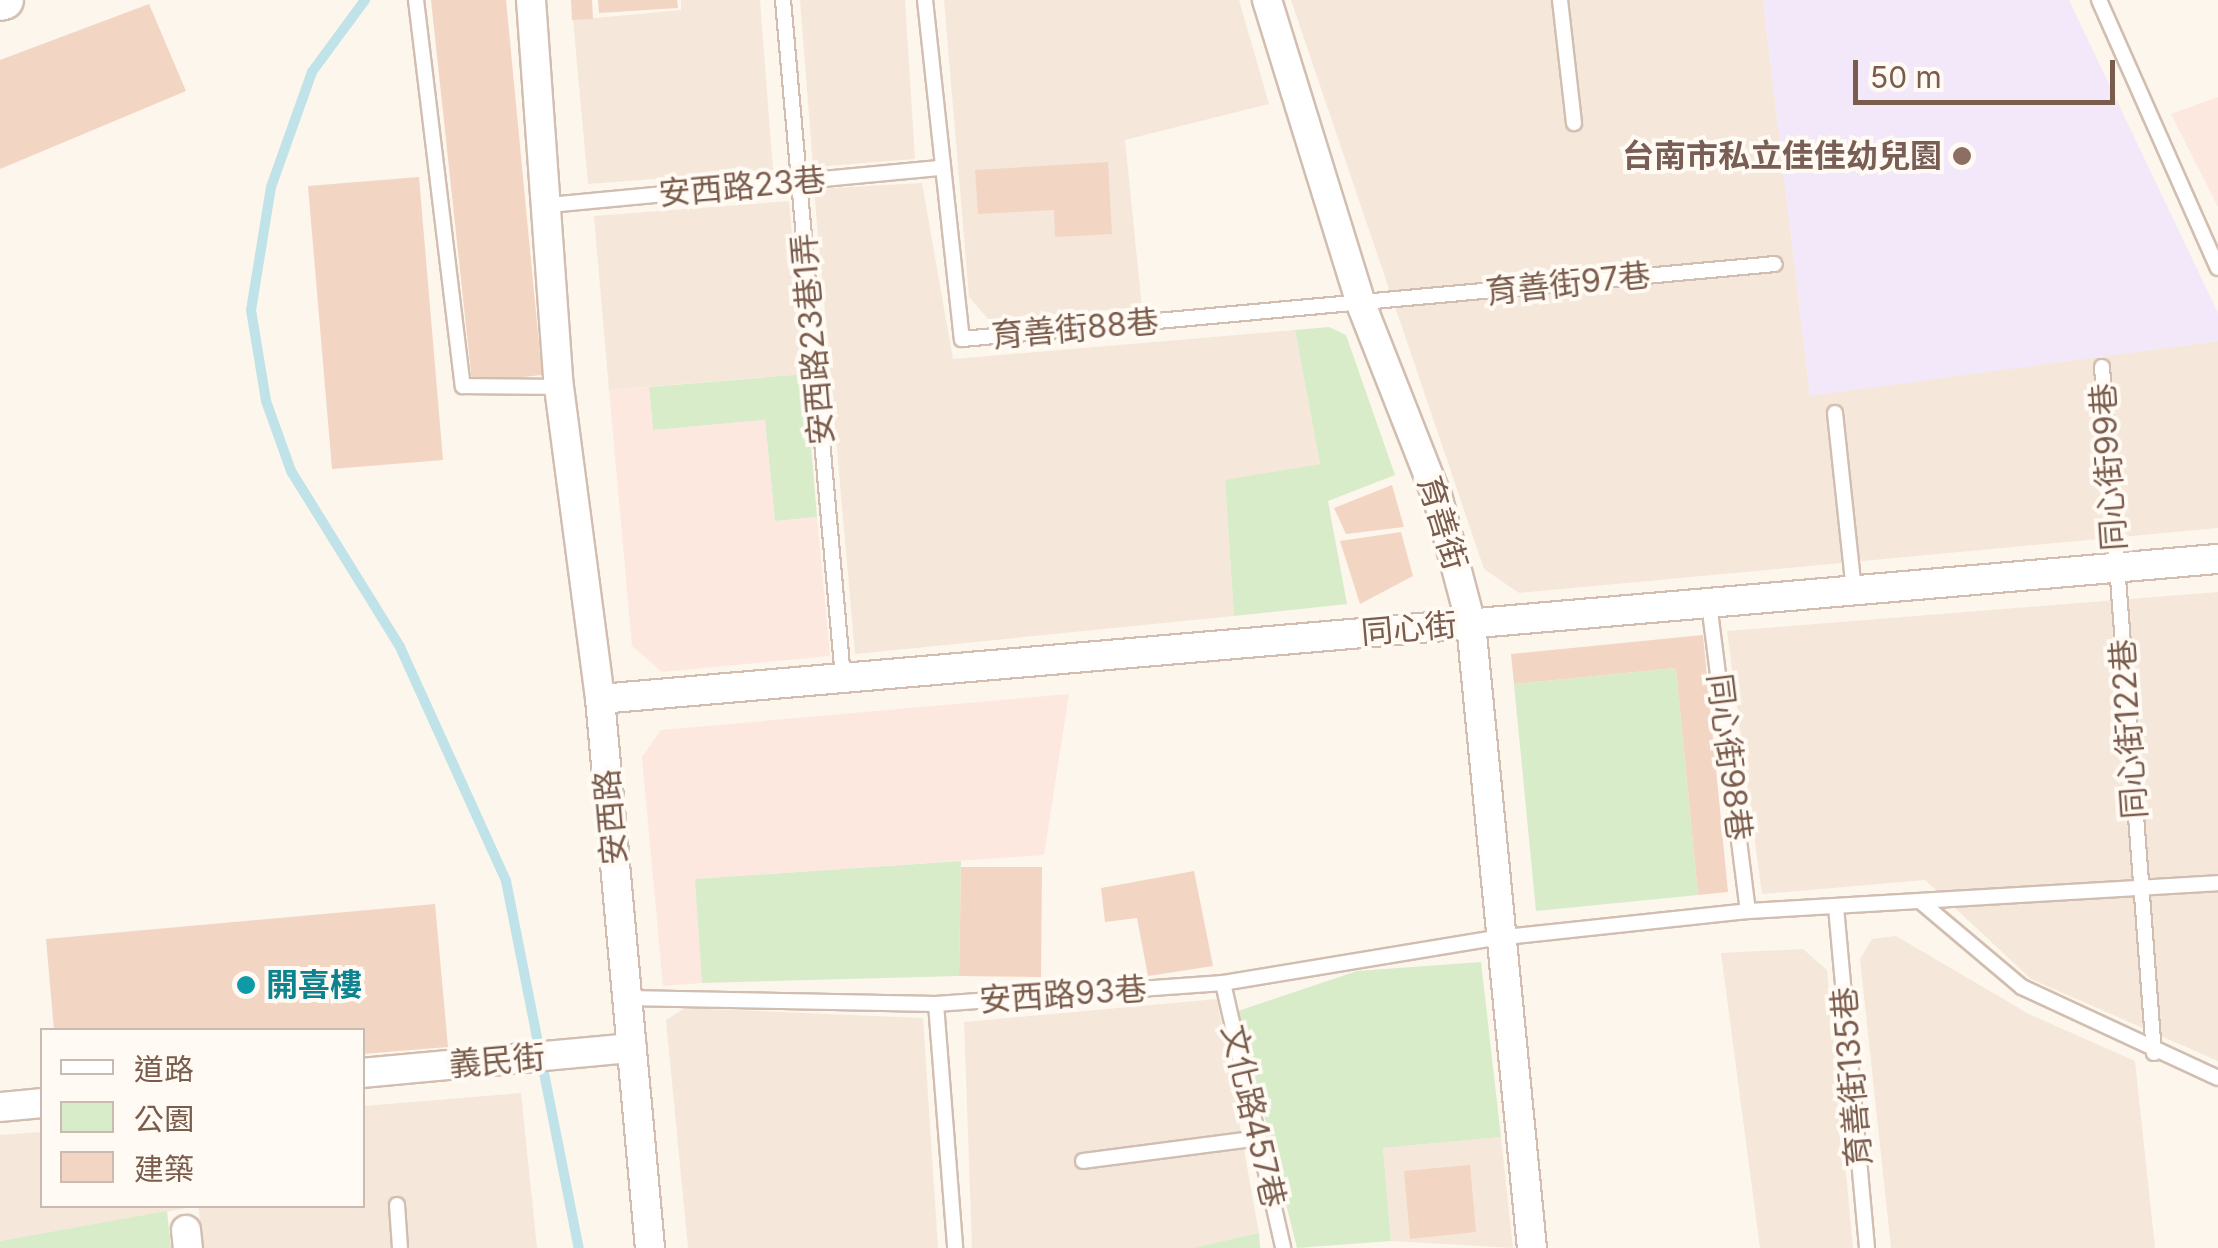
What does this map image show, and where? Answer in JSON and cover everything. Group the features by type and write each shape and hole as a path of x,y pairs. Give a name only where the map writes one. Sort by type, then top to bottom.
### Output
{"street":[{"name":"安西路","path":"530,0 548,206 558,387 600,699 650,1248"},
{"name":"育善街","path":"1268,0 1361,304 1438,499 1471,624 1496,938 1532,1248"},
{"name":"同心街","path":"600,699 2218,559"},
{"name":"義民街","path":"365,1073 632,1048"},
{"path":"0,1106 40,1102"}],"lane":[{"path":"416,0 463,386 558,387"},
{"name":"安西路23巷1弄","path":"782,0 843,678"},
{"path":"925,0 937,168"},
{"path":"1560,0 1574,123"},
{"path":"2100,0 2218,268"},
{"name":"安西路23巷","path":"548,206 937,168"},
{"name":"育善街88巷","path":"937,168 962,339 1361,304"},
{"name":"育善街97巷","path":"1361,304 1775,264"},
{"name":"同心街99巷","path":"2102,367 2116,568"},
{"path":"1834,414 1854,591"},
{"name":"同心街122巷","path":"2116,568 2154,1053"},
{"name":"同心街98巷","path":"1709,603 1748,911"},
{"path":"1496,938 1748,911 2142,891 2218,883"},
{"path":"1921,902 2022,986 2154,1053 2218,1078"},
{"name":"育善街135巷","path":"1836,907 1868,1248"},
{"name":"安西路93巷","path":"627,998 936,1004 1223,984 1496,938"},
{"name":"文化路457巷","path":"1223,984 1283,1248"},
{"path":"936,1004 954,1248"},
{"path":"1083,1161 1259,1138"},
{"path":"397,1205 400,1248"}],"shaded area":[{"path":"681,0 760,0 773,170 588,184 573,20 681,10"},
{"path":"800,0 905,0 915,159 813,167"},
{"path":"944,0 1239,0 1269,104 1125,140 1142,307 989,320 969,297"},
{"path":"1291,0 1763,0 1810,395 2218,341 2218,528 1519,593 1484,569"},
{"name":"台南市私立佳佳幼兒園","path":"1763,0 2069,0 2218,313 2218,341 1810,396"},
{"path":"2218,97 2218,207 2171,114"},
{"path":"922,183 953,359 1295,330 1320,464 1225,481 1234,616 855,654 814,189"},
{"path":"789,201 805,374 609,390 594,216"},
{"path":"649,387 653,430 765,420 775,521 817,517 830,656 662,672 632,646 609,390"},
{"path":"2218,592 2218,1061 2031,979 1925,880 1762,894 1727,631"},
{"path":"1069,694 1044,855 696,879 702,983 663,986 642,757 661,730"},
{"path":"1896,936 2029,1014 2135,1061 2155,1248 1891,1248 1860,959 1872,939"},
{"path":"1803,949 1827,970 1853,1248 1760,1248 1721,953"},
{"path":"1217,999 1259,1233 1192,1248 972,1248 964,1022"},
{"path":"685,1008 923,1018 938,1248 688,1248 666,1020"},
{"path":"521,1093 537,1248 204,1248 198,1208 365,1208 365,1106"},
{"path":"40,1132 40,1208 187,1208 0,1241 0,1135"},
{"path":"1501,1137 1513,1248 1391,1241 1383,1148"}],"green space":[{"path":"1329,327 1346,335 1395,475 1328,501 1347,604 1234,616 1225,480 1320,464 1295,330"},
{"path":"805,374 817,517 775,521 765,420 653,430 649,387"},
{"path":"1676,668 1698,895 1536,911 1514,684"},
{"path":"961,861 959,976 702,983 695,879"},
{"path":"1481,962 1501,1137 1383,1148 1391,1241 1297,1248 1238,1011 1357,971"},
{"path":"167,1211 171,1248 0,1248 0,1241"},
{"path":"1259,1233 1260,1248 1192,1248"}],"building":[{"path":"431,0 506,0 542,375 472,382"},
{"path":"571,0 592,0 593,19 572,20"},
{"path":"598,0 677,0 678,8 599,13"},
{"path":"149,4 186,91 0,169 0,60"},
{"path":"1108,162 1112,234 1055,237 1054,210 978,214 975,170"},
{"path":"419,177 443,460 332,469 308,186"},
{"path":"1392,485 1404,527 1346,534 1334,508"},
{"path":"1401,532 1413,576 1360,604 1340,541"},
{"path":"1703,635 1728,892 1698,895 1676,668 1514,684 1511,654"},
{"path":"961,867 1042,867 1041,977 959,976"},
{"path":"1194,871 1213,966 1148,976 1137,918 1105,922 1101,888"},
{"name":"開喜樓","path":"435,904 448,1047 365,1054 365,1028 54,1028 46,939"},
{"path":"1470,1165 1476,1232 1410,1239 1404,1171"}],"waterway":[{"path":"365,0 312,72 271,187 251,310 266,401 291,471 400,647 506,881 579,1248"}],"place":[{"name":"台南市私立佳佳幼兒園","path":"1962,156"},
{"name":"開喜樓","path":"246,985"}]}
